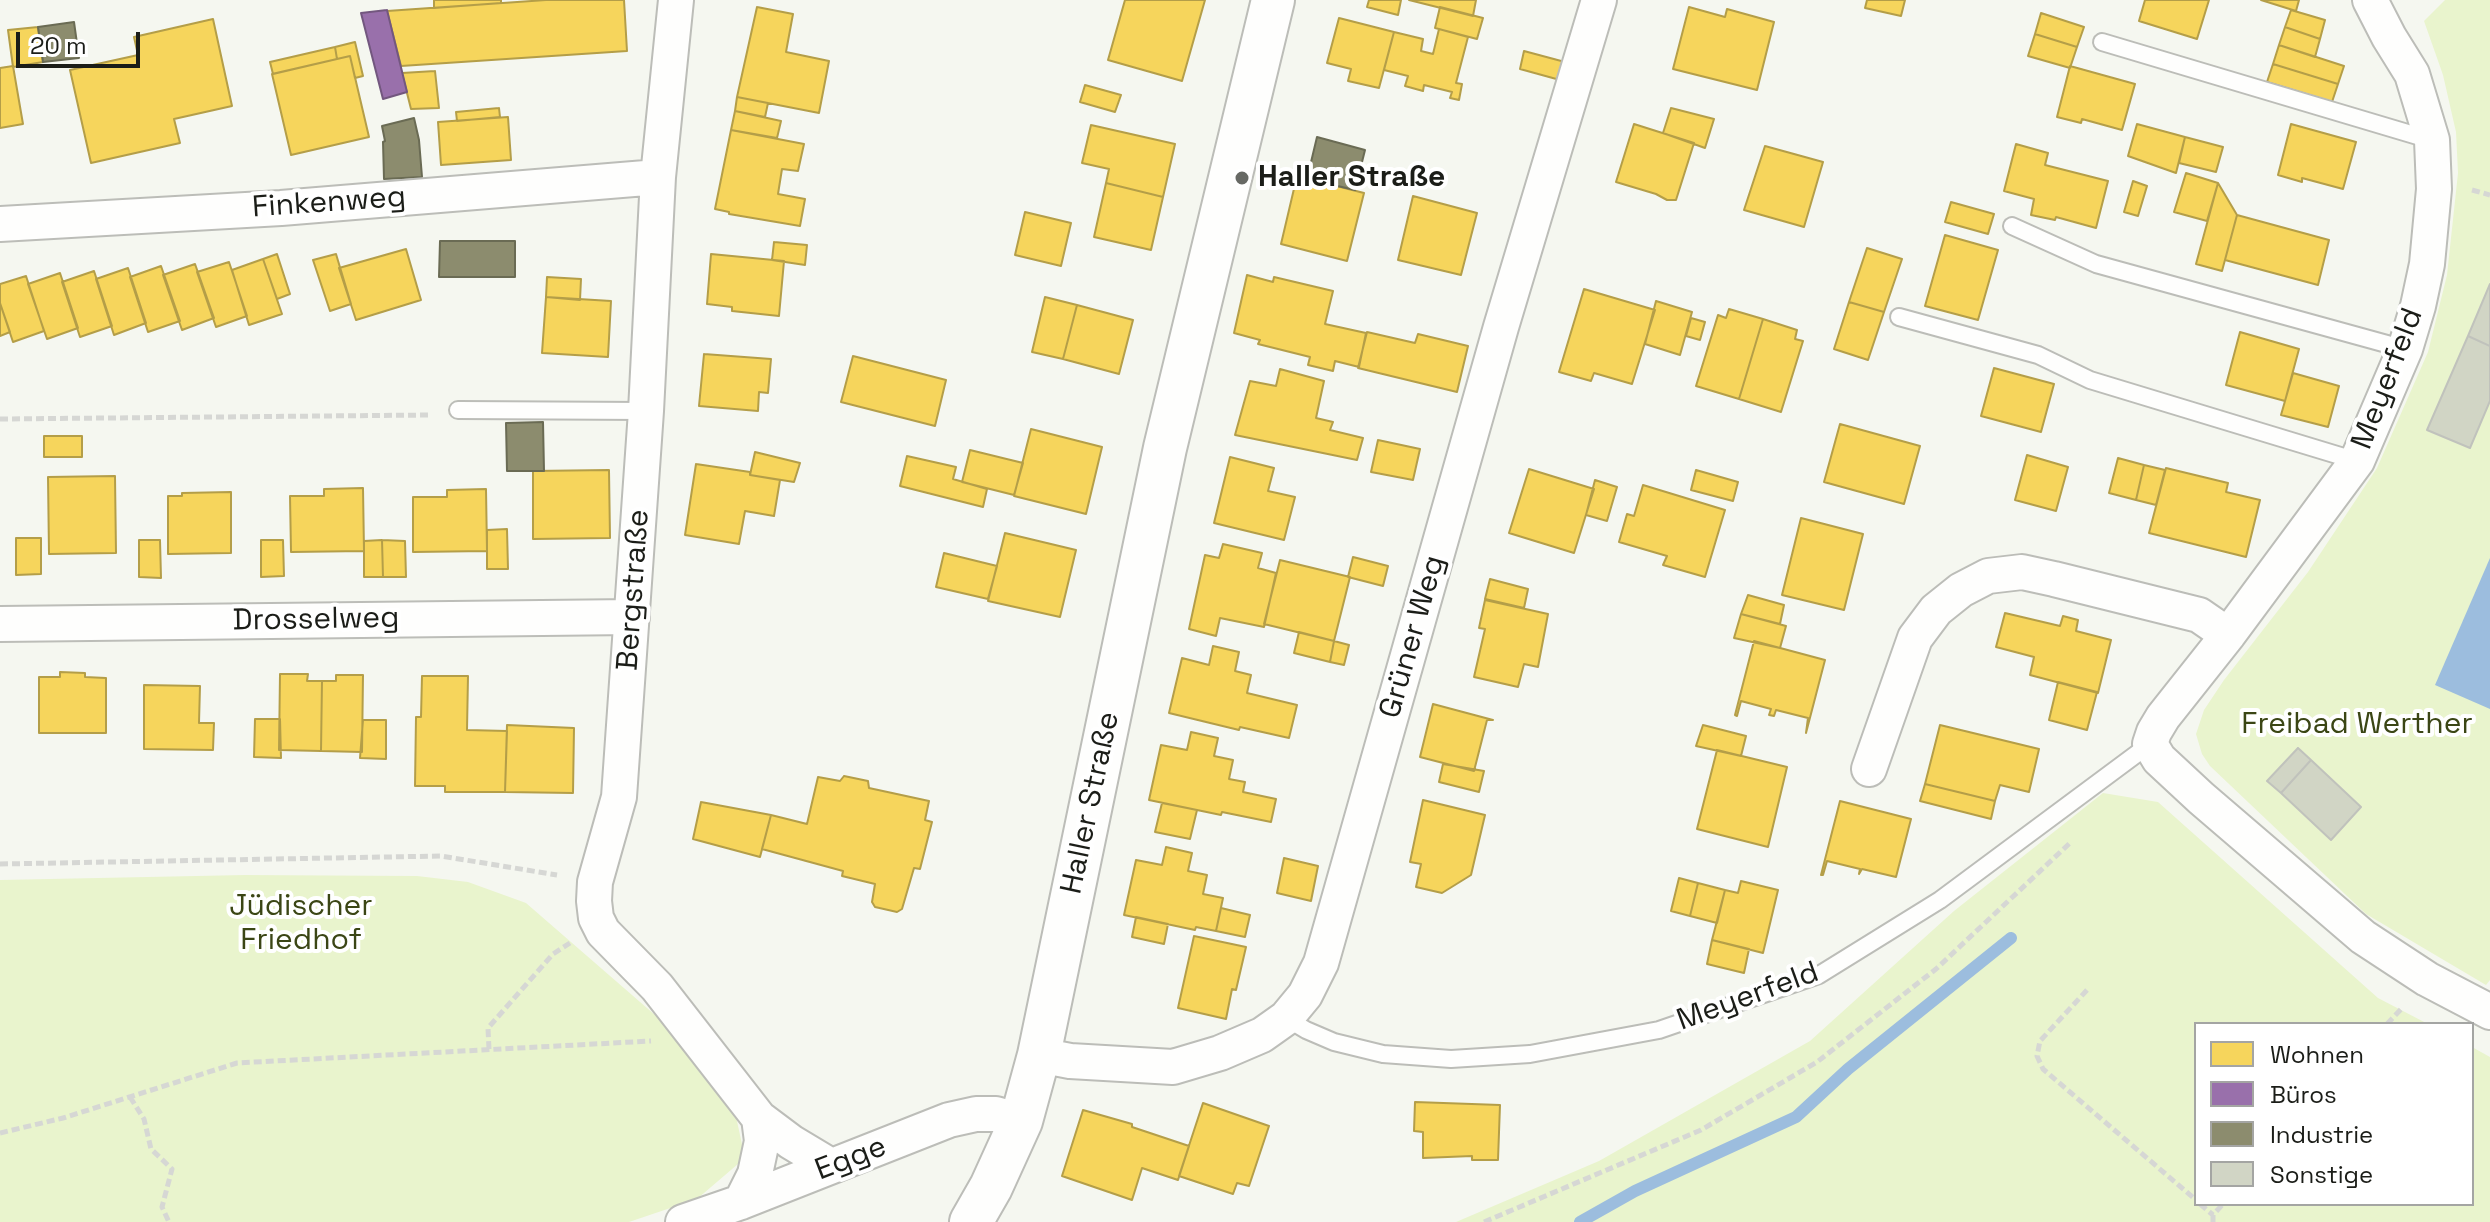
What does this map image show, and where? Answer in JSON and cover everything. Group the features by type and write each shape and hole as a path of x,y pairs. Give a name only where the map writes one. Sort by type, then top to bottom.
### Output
{"street":[{"name":"Bergstraße","path":"596,918 595,882 619,797 646,411 658,177 676,0"},
{"name":"Haller Straße","path":"971,1222 1021,1121 1039,1055 1165,448 1273,0"},
{"name":"Grüner Weg","path":"1039,1055 1070,1061 1173,1067 1220,1053 1262,1035 1286,1018 1305,995 1321,963 1501,327 1599,0"},
{"name":"Meyerfeld","path":"2150,744 2163,717 2357,461 2405,349 2418,306 2427,264 2434,189 2432,140 2412,74 2370,0"},
{"name":"Finkenweg","path":"0,224 281,208 658,177"},
{"path":"1869,769 1915,638 1936,610 1961,590 1988,576 2022,572 2054,579 2199,615 2228,635"},
{"name":"Drosselweg","path":"0,624 632,617"},
{"path":"2150,744 2159,759 2201,798 2363,937 2427,979 2490,1012"},
{"path":"596,918 603,932 657,987 759,1118 831,1166"},
{"name":"Egge","path":"683,1222 949,1120 976,1114 996,1114 1021,1121"},
{"path":"741,1202 755,1174 762,1141 759,1118"}],"lane":[{"path":"2102,42 2432,140"},
{"path":"2012,226 2096,264 2405,349"},
{"path":"1899,317 2038,355 2090,380 2357,461"},
{"path":"458,410 646,411"},
{"name":"Meyerfeld","path":"1286,1018 1334,1042 1383,1054 1451,1059 1530,1054 1659,1030 1819,975 1940,900 2150,744"}],"path":[{"path":"0,419 444,415 458,410"},
{"path":"1484,1222 1701,1130 1817,1062 1936,969 2081,834"},
{"path":"0,864 441,856 595,882"},
{"path":"489,1049 488,1028 553,954 568,945 596,918"},
{"path":"2087,990 2040,1041 2037,1056 2043,1069 2194,1199"},
{"path":"0,1133 63,1118 237,1063 696,1039"},
{"path":"130,1097 144,1119 151,1149 172,1169 162,1207 169,1222"}],"green space":[{"name":"Freibad Werther","path":"2445,0 2490,0 2490,980 2486,985 2366,914 2210,766 2202,754 2196,734 2204,710 2224,680 2308,572 2377,468 2428,352 2447,275 2458,173 2456,132 2443,75 2424,21"},
{"path":"2103,793 2158,802 2378,998 2424,1022 2194,1022 2194,1206 2474,1206 2474,1048 2490,1057 2490,1222 1456,1222 1599,1161 1810,1041 1954,911"},
{"name":"Jüdischer Friedhof","path":"245,875 417,876 468,882 526,903 670,1028 735,1112 745,1158 697,1199 629,1222 0,1222 0,880"}],"water":[{"path":"2490,558 2490,709 2435,685"}],"building: Wohnen":[{"path":"434,0 501,0 501,3 434,8"},
{"path":"546,0 624,0 627,51 401,66 387,11"},
{"path":"1125,0 1205,0 1182,81 1108,60"},
{"path":"1369,0 1401,0 1398,15 1367,7"},
{"path":"1409,0 1476,0 1473,16"},
{"path":"1867,0 1905,0 1901,16 1865,8"},
{"path":"2145,0 2209,0 2197,39 2139,21"},
{"path":"2261,0 2299,0 2296,11"},
{"path":"757,7 793,14 786,52 829,61 819,113 737,97"},
{"path":"1440,7 1483,18 1477,39 1435,28"},
{"path":"1689,7 1725,17 1727,9 1774,22 1757,90 1673,69"},
{"path":"2291,10 2325,20 2320,39 2285,27"},
{"path":"2041,13 2084,27 2077,47 2035,34"},
{"path":"1339,18 1394,32 1379,88 1348,81 1351,69 1327,63"},
{"path":"213,19 232,106 174,119 180,143 91,163 70,70 138,55 134,37"},
{"path":"38,27 43,62 13,67 8,30"},
{"path":"2285,27 2320,39 2315,57 2279,45"},
{"path":"1439,29 1468,37 1456,83 1462,84 1459,100 1450,98 1452,92 1424,85 1423,91 1405,86 1408,76 1384,70 1394,32 1423,39 1421,51 1433,54"},
{"path":"2035,34 2077,47 2070,68 2028,56"},
{"path":"355,42 363,76 355,78 350,56 337,59 335,47"},
{"path":"2279,45 2344,66 2338,84 2273,64"},
{"path":"335,47 337,59 273,74 270,62"},
{"path":"1524,51 1565,62 1560,80 1520,69"},
{"path":"350,56 369,137 291,155 272,74"},
{"path":"2273,64 2338,84 2332,102 2267,82"},
{"path":"13,66 23,124 0,128 0,68"},
{"path":"2070,66 2135,84 2122,130 2082,119 2081,123 2057,117"},
{"path":"435,71 439,108 411,109 402,73"},
{"path":"1085,85 1121,95 1115,112 1080,102"},
{"path":"737,97 768,103 765,117 735,111"},
{"path":"499,108 500,117 457,121 456,112"},
{"path":"1671,108 1714,119 1705,148 1663,133"},
{"path":"735,111 781,121 777,138 731,130"},
{"path":"508,117 511,160 441,165 438,122"},
{"path":"1634,124 1694,143 1676,200 1667,200 1616,182"},
{"path":"2137,124 2185,137 2176,173 2128,156"},
{"path":"2291,124 2356,142 2343,189 2278,175"},
{"path":"1091,125 1175,144 1163,197 1106,183 1109,169 1082,163"},
{"path":"731,130 804,144 798,171 782,169 778,194 805,199 800,226 715,209"},
{"path":"2185,137 2223,147 2216,172 2179,163"},
{"path":"2016,144 2048,153 2045,165 2108,181 2096,228 2056,217 2055,220 2031,215 2034,199 2004,191"},
{"path":"1765,146 1823,162 1804,227 1744,210"},
{"path":"2186,173 2218,183 2207,221 2174,212"},
{"path":"1297,176 1364,193 1347,261 1281,244"},
{"path":"2133,181 2147,186 2138,216 2124,212"},
{"path":"1106,183 1163,197 1151,250 1094,237"},
{"path":"2218,183 2237,215 2222,271 2196,264"},
{"path":"1413,196 1477,213 1461,275 1398,260"},
{"path":"1951,202 1994,214 1988,234 1945,222"},
{"path":"1025,212 1071,223 1061,266 1015,255"},
{"path":"2237,215 2329,240 2318,285 2225,260"},
{"path":"1945,235 1998,250 1978,320 1925,306"},
{"path":"774,242 807,245 805,265 772,260"},
{"path":"1867,248 1902,259 1884,312 1849,302"},
{"path":"406,249 421,300 356,320 339,268"},
{"path":"277,254 290,294 277,299 263,259"},
{"path":"336,254 351,304 330,311 313,260"},
{"path":"711,254 784,261 779,316 732,311 732,307 707,304"},
{"path":"263,259 282,314 249,325 232,270"},
{"path":"229,262 247,316 216,327 197,272"},
{"path":"195,264 214,318 182,330 163,275"},
{"path":"161,266 180,321 148,332 130,277"},
{"path":"128,268 146,323 114,335 96,279"},
{"path":"94,271 112,326 80,337 62,282"},
{"path":"60,273 78,328 47,339 28,284"},
{"path":"1247,275 1273,282 1274,277 1333,291 1325,324 1366,333 1359,367 1335,361 1333,371 1308,365 1310,357 1258,344 1260,340 1234,333"},
{"path":"26,276 44,331 13,342 0,303 0,284"},
{"path":"547,277 581,279 580,300 546,297"},
{"path":"1584,289 1655,310 1632,384 1594,373 1591,381 1559,372"},
{"path":"546,297 611,301 608,357 542,353"},
{"path":"1045,297 1077,305 1063,359 1032,352"},
{"path":"1656,301 1692,312 1680,355 1645,344"},
{"path":"1849,302 1884,312 1868,360 1834,349"},
{"path":"0,303 10,332 0,336"},
{"path":"1077,305 1133,320 1119,374 1063,359"},
{"path":"1729,309 1763,319 1739,399 1696,386 1718,315 1726,318"},
{"path":"1691,318 1705,322 1700,340 1686,336"},
{"path":"1763,319 1797,330 1795,339 1803,341 1781,412 1739,399"},
{"path":"1367,332 1415,343 1418,334 1468,346 1457,392 1358,368"},
{"path":"2240,332 2299,349 2285,401 2226,385"},
{"path":"704,354 771,359 768,393 759,392 758,411 699,406"},
{"path":"853,356 946,380 935,426 841,402"},
{"path":"1994,368 2054,384 2041,432 1981,416"},
{"path":"1280,369 1324,381 1316,418 1333,422 1330,430 1363,438 1357,460 1235,435 1250,381 1276,386"},
{"path":"2293,373 2339,386 2328,427 2281,415"},
{"path":"1840,424 1920,446 1904,504 1824,482"},
{"path":"1031,429 1102,447 1086,514 1014,496"},
{"path":"44,436 82,436 82,457 44,457"},
{"path":"1378,440 1420,449 1413,480 1371,472"},
{"path":"970,450 1023,463 1014,495 962,482"},
{"path":"755,452 800,463 794,482 750,475"},
{"path":"2027,455 2068,467 2056,511 2015,500"},
{"path":"907,456 956,467 953,479 987,489 983,507 900,486"},
{"path":"1230,457 1274,468 1268,491 1295,497 1284,540 1214,523"},
{"path":"2118,458 2144,465 2136,500 2109,493"},
{"path":"696,464 780,480 774,516 745,511 739,544 685,535"},
{"path":"2144,465 2165,470 2156,505 2136,500"},
{"path":"2166,468 2228,483 2226,492 2260,500 2246,557 2149,533"},
{"path":"1529,469 1594,489 1574,553 1509,533"},
{"path":"609,470 610,538 533,539 533,471"},
{"path":"1696,470 1738,482 1733,501 1691,490"},
{"path":"115,476 116,553 49,554 48,477"},
{"path":"1595,480 1617,487 1607,521 1586,515"},
{"path":"1643,485 1725,510 1705,577 1663,565 1667,556 1619,542 1627,514 1634,516"},
{"path":"363,488 364,551 291,552 290,496 324,496 324,489"},
{"path":"486,489 487,551 413,552 413,497 447,497 447,490"},
{"path":"231,492 231,553 168,554 168,496"},
{"path":"1801,518 1863,534 1844,610 1782,595"},
{"path":"507,529 508,569 487,569 487,530"},
{"path":"1005,533 1076,550 1060,617 988,601"},
{"path":"16,538 41,538 41,574 16,575"},
{"path":"139,540 160,540 161,578 139,577"},
{"path":"261,540 283,540 284,576 261,577"},
{"path":"382,540 405,541 406,577 383,577"},
{"path":"382,540 383,577 364,577 364,541"},
{"path":"1223,544 1262,553 1258,568 1276,573 1264,627 1220,618 1216,636 1189,629 1205,555 1219,558"},
{"path":"944,553 997,566 988,599 936,587"},
{"path":"1353,557 1388,566 1383,586 1348,577"},
{"path":"1280,560 1350,577 1334,641 1264,624"},
{"path":"1490,579 1528,589 1524,608 1485,599"},
{"path":"1748,595 1784,605 1780,624 1741,614"},
{"path":"1485,600 1548,614 1538,667 1524,664 1518,687 1474,677 1485,629 1479,628"},
{"path":"2005,613 2060,626 2063,616 2078,620 2076,631 2111,640 2098,693 2030,675 2034,657 1996,647"},
{"path":"1741,614 1786,626 1780,648 1734,638"},
{"path":"1299,632 1334,641 1330,662 1294,653"},
{"path":"1334,641 1349,645 1344,665 1330,662"},
{"path":"1754,641 1825,660 1806,733 1808,718 1776,710 1774,716 1769,715 1771,709 1741,701 1735,715"},
{"path":"1213,646 1239,652 1235,671 1251,675 1247,693 1297,705 1289,738 1169,713 1182,658 1209,665"},
{"path":"60,672 106,678 106,733 39,733 39,677 60,677"},
{"path":"280,674 308,674 307,681 322,681 321,751 279,750"},
{"path":"336,675 363,675 362,752 321,751 322,681 336,681"},
{"path":"422,676 468,676 467,730 507,731 505,792 445,792 445,786 415,786 416,717 421,717"},
{"path":"2058,682 2097,692 2087,730 2049,720"},
{"path":"144,685 200,686 199,723 214,723 213,750 144,749"},
{"path":"1433,704 1493,720 1487,720 1474,771 1420,757"},
{"path":"255,719 280,719 281,758 254,757"},
{"path":"363,720 386,720 386,759 360,758"},
{"path":"507,725 574,728 573,793 505,792"},
{"path":"1703,725 1746,736 1741,756 1696,746"},
{"path":"1940,725 2039,749 2029,792 2000,785 1995,801 1925,784"},
{"path":"1191,732 1218,738 1214,756 1233,760 1229,779 1245,782 1243,792 1276,799 1271,822 1149,800 1161,745 1187,750"},
{"path":"1717,750 1787,767 1768,847 1697,829"},
{"path":"1443,764 1484,771 1479,792 1439,782"},
{"path":"844,776 868,781 869,788 929,801 925,820 932,822 920,869 914,868 902,909 897,912 875,907 872,902 875,884 842,876 843,871 762,849 771,815 807,824 818,777 840,781"},
{"path":"1925,784 1995,801 1991,819 1920,801"},
{"path":"1423,800 1485,815 1471,875 1442,893 1416,887 1421,864 1410,862"},
{"path":"1840,801 1911,819 1896,877 1862,869 1859,874 1860,869 1827,861 1821,875"},
{"path":"701,802 771,815 760,857 693,839"},
{"path":"1162,803 1197,810 1190,839 1155,832"},
{"path":"1166,847 1192,853 1188,871 1207,875 1203,894 1223,898 1216,931 1196,927 1195,930 1124,915 1136,860 1162,865"},
{"path":"1284,858 1318,866 1311,901 1277,893"},
{"path":"1679,878 1698,883 1690,916 1671,911"},
{"path":"1741,881 1778,890 1763,953 1712,940 1725,890 1738,893"},
{"path":"1698,883 1725,890 1717,923 1690,916"},
{"path":"1221,908 1250,915 1245,937 1216,931"},
{"path":"1136,917 1168,924 1164,944 1132,937"},
{"path":"1194,936 1246,947 1226,1019 1178,1008"},
{"path":"1712,940 1749,949 1744,973 1707,964"},
{"path":"1415,1102 1500,1105 1498,1160 1472,1160 1472,1156 1423,1158 1423,1132 1414,1131"},
{"path":"1203,1103 1269,1126 1249,1186 1237,1183 1233,1194 1179,1176"},
{"path":"1083,1110 1132,1124 1132,1127 1189,1146 1178,1180 1142,1168 1132,1200 1062,1176"}],"building: Büros":[{"path":"387,10 407,92 383,99 361,13"}],"building: Industrie":[{"path":"74,22 79,58 43,62 38,27"},
{"path":"414,118 422,177 384,179 385,141 382,126"},
{"path":"1317,137 1365,150 1355,190 1307,179"},
{"path":"440,241 515,241 515,277 439,277"},
{"path":"543,422 544,471 507,471 506,423"}],"building: Sonstige":[{"path":"2490,284 2490,346 2468,336"},
{"path":"2468,336 2490,346 2490,401 2470,448 2427,430"},
{"path":"2298,748 2311,760 2281,793 2267,781"},
{"path":"2311,760 2361,807 2331,840 2281,793"}],"waterway":[{"path":"1580,1222 1635,1191 1796,1117 1848,1069 2011,938"}],"place":[{"name":"Haller Straße","path":"1242,178"}]}
